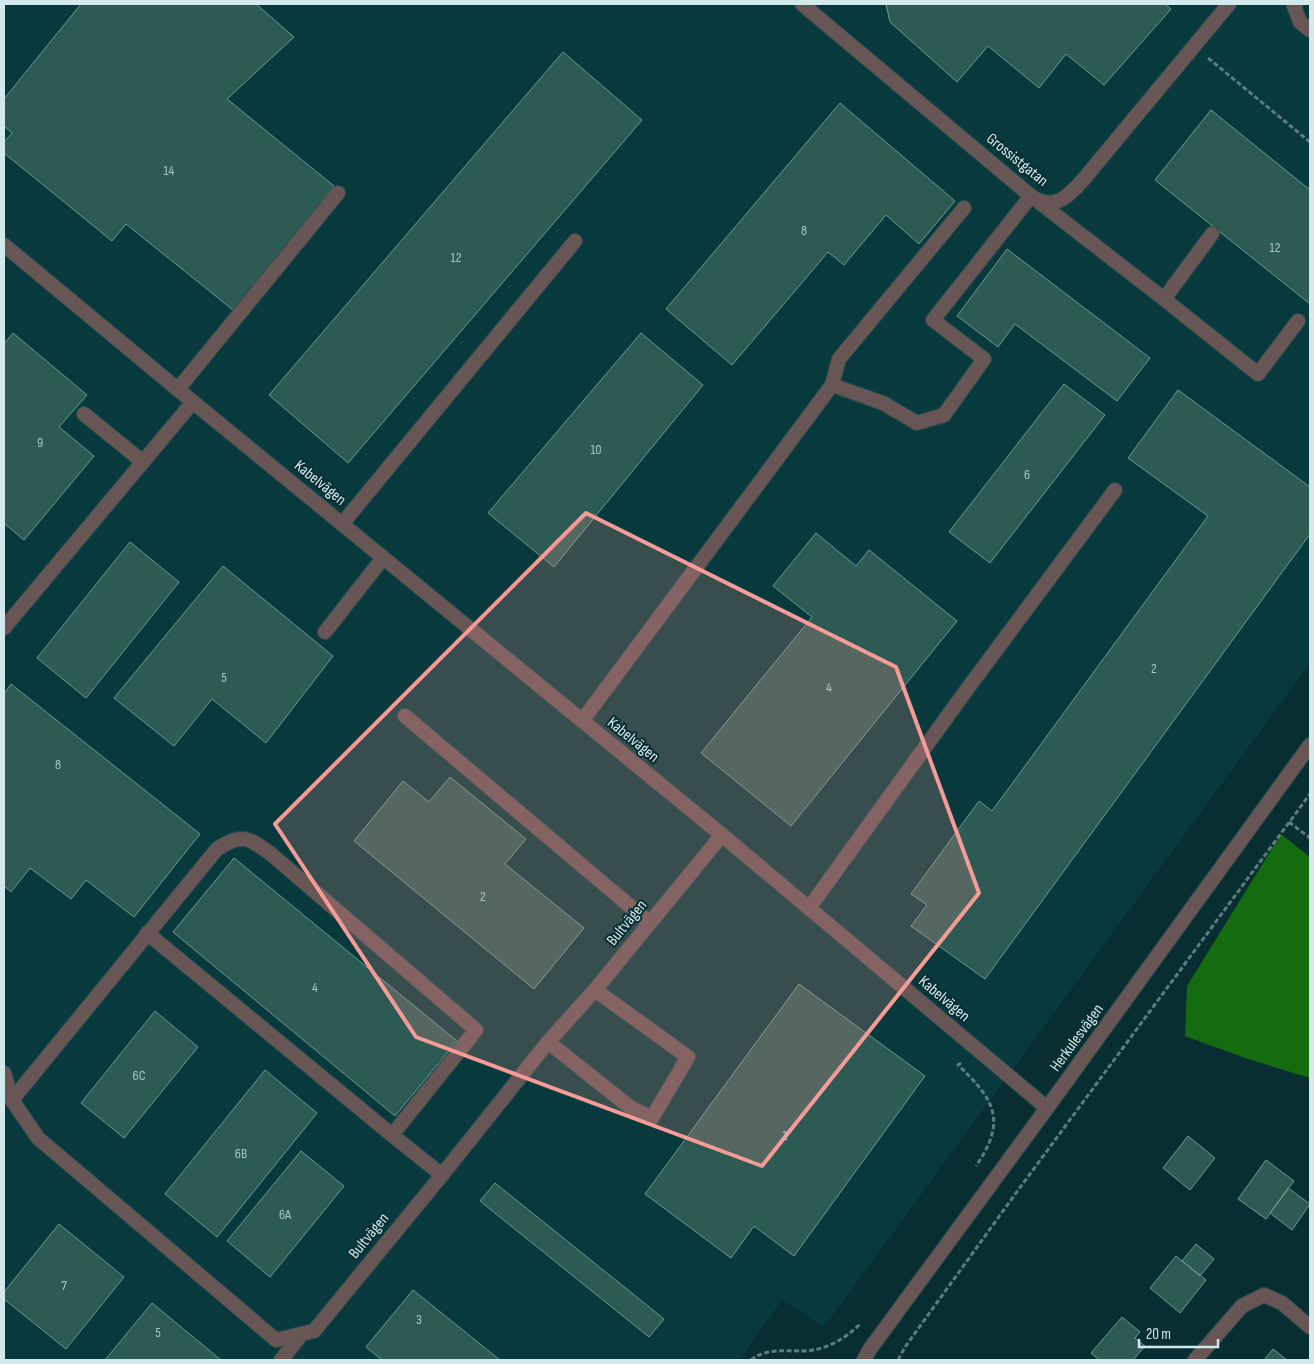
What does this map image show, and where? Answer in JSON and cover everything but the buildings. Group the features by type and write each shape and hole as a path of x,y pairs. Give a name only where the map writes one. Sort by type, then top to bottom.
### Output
{"street":[{"name":"Grossistgatan","path":"802,4 1035,199 1056,203 1070,195 1229,4"},
{"path":"1296,4 1294,6 1300,22 1310,30"},
{"path":"178,389 338,193"},
{"path":"832,384 882,403 917,423 944,415 984,359 933,320 1035,199 1258,374 1298,321"},
{"path":"582,721 832,384 839,359 964,208"},
{"path":"1164,299 1212,234"},
{"path":"342,524 575,242"},
{"name":"Kabelvägen","path":"4,245 722,835 1047,1108"},
{"path":"4,628 193,402"},
{"path":"84,414 143,462"},
{"path":"809,908 965,692 1115,490"},
{"path":"325,632 383,558"},
{"path":"405,716 650,923"},
{"name":"Herkulesvägen","path":"856,1360 867,1355 1310,745"},
{"name":"Bultvägen","path":"4,1072 12,1100 38,1138 276,1340 314,1331 548,1042 595,990 722,835"},
{"path":"12,1100 217,849 232,839 252,840 271,854 476,1030 392,1135"},
{"path":"147,933 442,1175"},
{"path":"548,1042 631,1108 652,1118 688,1057 595,990"},
{"path":"1194,1360 1242,1306 1264,1295 1282,1303 1310,1327"},
{"path":"281,1360 302,1334"}],"path":[{"path":"1194,47 1310,142"},
{"path":"898,1360 905,1347 1010,1200 1310,794"},
{"path":"1289,822 1310,838"},
{"path":"972,1172 990,1143 994,1123 991,1106 984,1092 958,1066 973,1046"},
{"path":"751,1360 758,1355 770,1352 806,1351 824,1348 838,1342 862,1323"}],"highlighted area":[{"path":"586,513 896,667 979,893 762,1166 416,1037 275,824"}],"shaded area":[{"path":"4,4 1310,4 1310,663 824,1327 782,1300 739,1360 4,1360"}],"green space":[{"path":"1281,834 1310,857 1310,1078 1248,1059 1185,1036 1187,986"}]}
